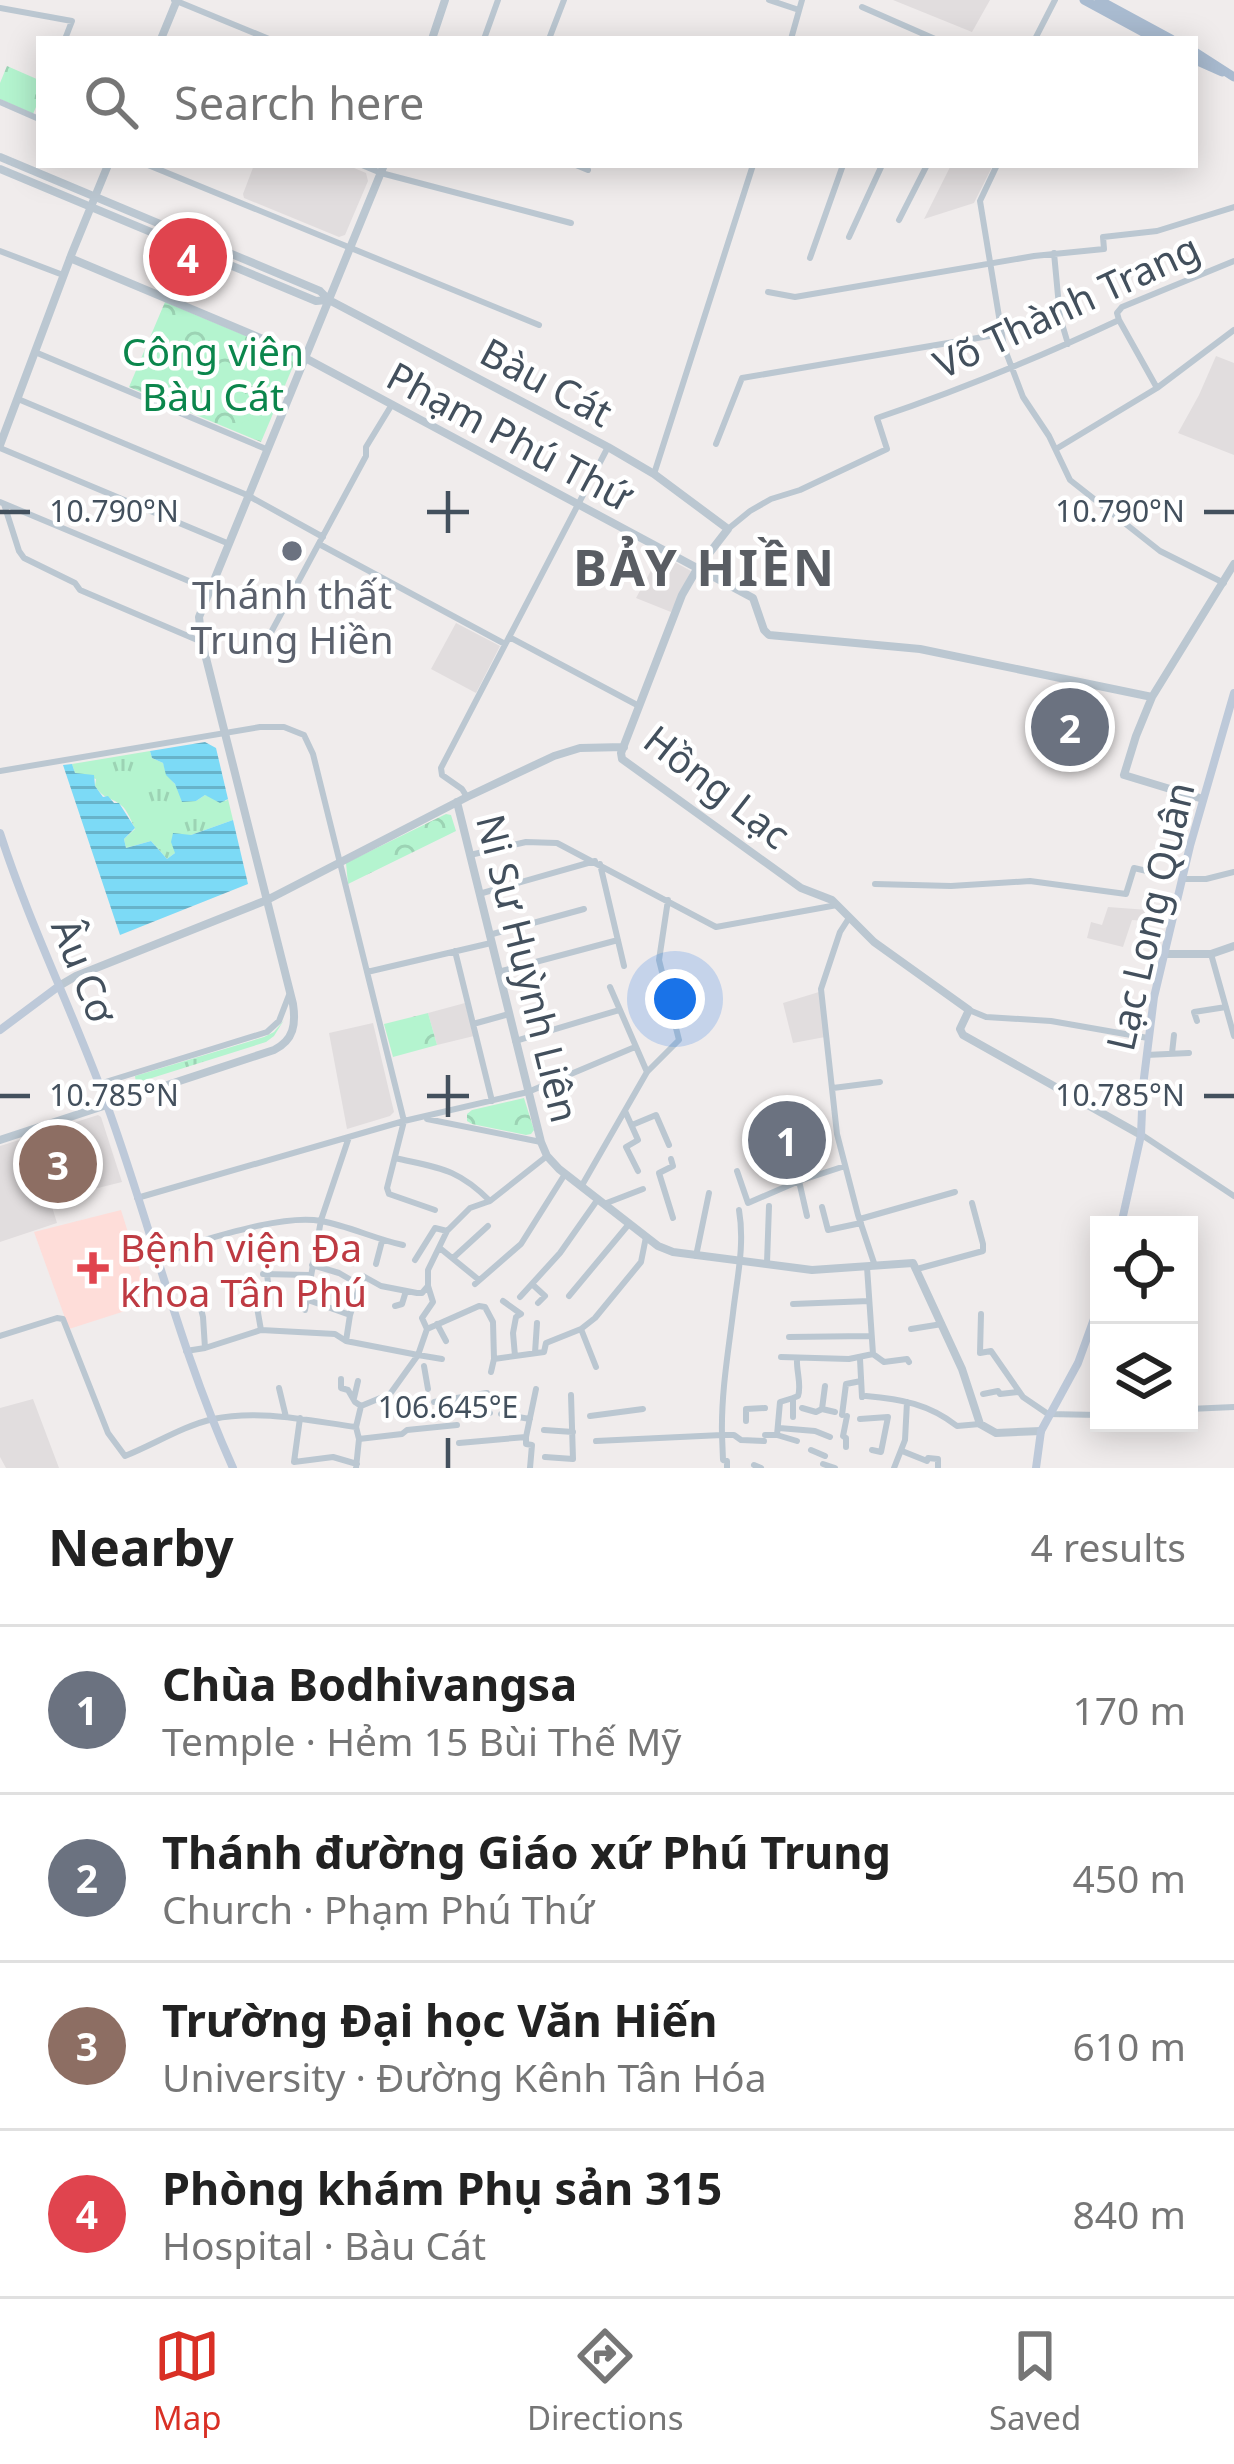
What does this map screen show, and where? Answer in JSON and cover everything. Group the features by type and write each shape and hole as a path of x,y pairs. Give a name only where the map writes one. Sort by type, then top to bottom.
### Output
{"main road":[{"path":"1084,0 1164,36"},
{"path":"1099,0 1152,36"},
{"path":"1198,57 1232,72"},
{"name":"Lạc Long Quân","path":"1123,1216 1141,1135 1148,1038 1165,954 1234,693"},
{"name":"Âu Cơ","path":"0,833 4,855 107,1104 185,1351 233,1468"},
{"path":"0,1030 59,986"},
{"path":"1036,1468 1041,1430 1078,1363 1092,1324"}],"street":[{"path":"162,36 176,0 262,36"},
{"path":"433,36 445,0"},
{"path":"485,36 498,0"},
{"path":"550,36 564,0"},
{"path":"769,0 800,10"},
{"path":"792,36 802,0"},
{"path":"1037,36 1055,0"},
{"path":"862,7 925,36"},
{"path":"0,8 72,21 66,36"},
{"path":"0,102 36,118"},
{"name":"Bàu Cát","path":"0,157 92,202"},
{"path":"107,168 0,446 227,543"},
{"path":"155,168 539,325"},
{"path":"583,168 588,170"},
{"path":"654,474 752,168"},
{"path":"810,258 842,168"},
{"path":"849,237 881,168"},
{"path":"899,220 925,168"},
{"path":"996,168 980,201 1001,334 1023,397 1056,449 1063,470 1156,548 1224,583"},
{"name":"Bàu Cát","path":"0,169 320,291 328,300 608,446 728,529"},
{"path":"0,1140 278,1048 291,1036 295,1013 202,642 199,617 208,590 383,169 571,223"},
{"path":"768,292 794,297 1054,253 1104,249 1103,237 1156,231 1234,207"},
{"path":"0,250 63,275"},
{"path":"1054,253 1060,317 1068,344"},
{"name":"Phạm Phú Thứ","path":"70,258 304,359 753,598 764,630 773,636 920,649 1152,697"},
{"name":"Võ Thành Trang","path":"624,747 680,600 728,529 750,511 887,449 877,418 1068,344 1119,320 1117,313 1122,308 1234,262"},
{"path":"1119,320 1157,388"},
{"path":"1056,449 1157,388 1234,331"},
{"path":"716,444 742,377 1001,334"},
{"path":"35,352 266,449"},
{"path":"18,400 248,495 321,540 639,706"},
{"path":"268,638 366,456 366,447 392,406"},
{"path":"467,797 441,769 608,446"},
{"path":"2,503 208,590"},
{"path":"2,503 24,557 80,590 202,642"},
{"path":"1203,800 1124,775 1152,697 1234,564"},
{"path":"0,771 275,726 304,735 313,754 404,1121 387,1187 389,1194 435,1210"},
{"name":"Hồng Lạc","path":"59,986 266,901 567,751 624,747 624,761 801,889 829,898 874,942 969,1010 963,1035 1141,1135"},
{"name":"Ni Sư Huỳnh Liên","path":"457,802 547,1156 646,1237 670,1250 812,1270 910,1262 917,1269"},
{"path":"470,855 526,842 566,846 716,927 837,905"},
{"path":"479,894 598,863"},
{"path":"598,863 624,966"},
{"path":"874,884 1030,881 1126,894 1134,868 1151,872"},
{"path":"1182,879 1234,872"},
{"path":"581,1186 647,1072 679,1040 659,960 668,899"},
{"path":"368,972 454,952 584,909"},
{"path":"850,918 840,932 821,989 836,1122 871,1266 873,1354 884,1362 909,1362"},
{"path":"498,972 618,940"},
{"path":"1165,954 1211,954 1234,946"},
{"path":"454,952 492,1101"},
{"path":"1211,954 1234,1036"},
{"path":"610,987 647,1072"},
{"path":"99,1084 267,1032 279,1021 290,992"},
{"path":"1197,1022 1194,1012 1226,1007"},
{"path":"515,1041 619,1010"},
{"path":"969,1010 986,1017 1051,1021 1148,1038"},
{"path":"473,1024 509,1014"},
{"path":"1172,1053 1174,1035"},
{"path":"137,1198 404,1121 528,1093 634,1047"},
{"path":"1146,1054 1189,1053"},
{"path":"833,1088 880,1082"},
{"path":"625,1111 638,1140 626,1147 638,1171"},
{"path":"632,1125 656,1115 669,1145"},
{"path":"420,1118 541,1142"},
{"path":"1141,1135 1234,1196"},
{"path":"305,1310 321,1220 349,1137"},
{"path":"361,1406 390,1394 418,1355 427,1329 422,1315 433,1305 428,1270 448,1232 470,1208 490,1201 547,1156"},
{"path":"395,1158 454,1171 490,1201"},
{"path":"671,1159 673,1166 659,1174 674,1218"},
{"path":"737,1172 748,1203 845,1166"},
{"path":"441,1249 477,1282 521,1244 565,1174"},
{"path":"799,1181 807,1216"},
{"path":"520,1297 601,1202 643,1189"},
{"path":"822,1207 828,1230 955,1192"},
{"path":"696,1256 709,1193"},
{"path":"972,1203 983,1251 917,1269 962,1370 980,1424"},
{"path":"767,1263 769,1206"},
{"path":"727,1468 722,1435 741,1261 739,1210"},
{"path":"156,1254 279,1223 321,1220 403,1245"},
{"path":"569,1296 629,1224"},
{"path":"453,1258 488,1226"},
{"path":"415,1260 435,1228 448,1232"},
{"path":"494,1359 544,1352 546,1343 595,1318 641,1262 646,1237"},
{"path":"376,1264 382,1241"},
{"path":"312,1264 406,1291 422,1293 428,1286"},
{"path":"229,1301 269,1291 265,1274 310,1275"},
{"path":"346,1341 361,1280"},
{"path":"532,1284 545,1296 538,1303"},
{"path":"395,1306 402,1304 406,1291"},
{"path":"196,1293 205,1348"},
{"path":"256,1296 261,1330"},
{"path":"307,1300 350,1316"},
{"path":"503,1301 521,1314 513,1333 514,1356"},
{"path":"793,1304 869,1301"},
{"path":"427,1329 484,1307 494,1322 491,1372"},
{"path":"981,1314 980,1353 991,1352 1019,1392 1048,1414 1090,1415"},
{"path":"0,1336 63,1319 108,1433 124,1456 212,1419 286,1417 356,1426"},
{"path":"535,1353 537,1323"},
{"path":"437,1324 446,1341"},
{"path":"911,1329 943,1324"},
{"path":"581,1328 596,1367"},
{"path":"185,1351 261,1330 335,1334 346,1341 442,1358"},
{"path":"494,1333 513,1333"},
{"path":"788,1337 870,1336"},
{"path":"781,1357 873,1354"},
{"path":"778,1431 780,1402 799,1396 797,1358"},
{"path":"860,1358 864,1397 907,1400 957,1426 980,1424 996,1432 1041,1430"},
{"path":"424,1366 428,1389"},
{"path":"341,1379 340,1388 348,1390 361,1406"},
{"path":"353,1398 358,1381"},
{"path":"846,1448 841,1414 846,1384 861,1382"},
{"path":"822,1409 825,1386"},
{"path":"279,1388 286,1417"},
{"path":"530,1468 532,1445 526,1444 526,1437 536,1389"},
{"path":"983,1394 1019,1392"},
{"path":"434,1402 487,1393 489,1402"},
{"path":"474,1395 478,1414 490,1413"},
{"path":"545,1457 573,1459 571,1395"},
{"path":"793,1417 794,1398"},
{"path":"894,1468 902,1451 907,1400"},
{"path":"299,1418 294,1462 333,1457 357,1466 356,1426 361,1406"},
{"path":"1198,1409 1234,1407"},
{"path":"746,1421 746,1409 765,1408"},
{"path":"802,1408 841,1414"},
{"path":"590,1416 643,1409"},
{"path":"501,1414 530,1419"},
{"path":"860,1418 906,1415"},
{"path":"872,1450 881,1452 888,1417"},
{"path":"359,1439 457,1425"},
{"path":"544,1430 573,1432"},
{"path":"778,1431 797,1441"},
{"path":"596,1441 722,1435 741,1440 765,1438 778,1431 815,1431 830,1437"},
{"path":"460,1443 526,1437"},
{"path":"812,1450 835,1468"},
{"path":"902,1451 927,1461 938,1459 938,1467"}],"shaded area":[{"path":"893,0 990,0 972,32"},
{"path":"253,168 354,168 366,173 368,181 345,235 339,237 243,194"},
{"path":"950,168 992,168 974,203 924,219"},
{"path":"1216,356 1234,363 1234,455 1178,433"},
{"path":"660,554 691,571 671,612 636,598"},
{"path":"456,623 500,646 476,693 431,669"},
{"path":"1108,907 1148,910 1147,921 1132,920 1123,947 1087,938 1091,922 1102,925"},
{"path":"819,992 825,1037 793,1043 783,1003"},
{"path":"465,1003 474,1036 437,1045 428,1013"},
{"path":"373,1023 394,1112 347,1129 329,1033"},
{"path":"98,1115 122,1182 50,1200 57,1223 0,1242 0,1146"},
{"name":"Bệnh viện Đa khoa Tân Phú","path":"121,1210 150,1303 69,1329 34,1232"},
{"path":"33,1399 59,1468 6,1468 0,1457 0,1408"}],"green space":[{"path":"7,66 36,79 33,114 0,99"},
{"name":"Công viên Bàu Cát","path":"165,302 297,357 261,442 129,387"},
{"path":"216,374 223,390 240,383 245,394 259,389 271,419 258,424 254,418 237,425 230,410 212,416 198,381"},
{"path":"150,751 175,785 196,801 205,795 228,799 233,820 178,836 175,853 167,859 151,841 126,848 124,839 135,829 126,810 99,791 96,779 75,773 72,764"},
{"path":"451,815 456,831 348,884 346,863"},
{"path":"428,1013 437,1045 393,1057 384,1024"},
{"path":"284,1020 266,1042 136,1083 135,1076 264,1037"},
{"path":"524,1098 534,1130 531,1134 467,1121 472,1110"}],"water":[{"path":"205,742 216,748 228,799 220,803 205,795 182,802 163,763 152,758 150,751"},
{"path":"72,764 75,773 94,775 103,797 119,803 135,828 124,839 126,848 151,841 167,859 175,853 173,833 191,835 233,820 248,884 120,935 63,765"}],"place":[{"name":"Phòng khám Phụ sản 315","path":"188,257"},
{"name":"Thánh thất Trung Hiền","path":"292,551"},
{"name":"Thánh đường Giáo xứ Phú Trung","path":"1070,727"},
{"name":"Chùa Bodhivangsa","path":"787,1140"},
{"name":"Trường Đại học Văn Hiến","path":"58,1164"},
{"name":"Bệnh viện Đa khoa Tân Phú","path":"93,1268"}],"district":[{"name":"BẢY HIỀN","path":"705,566"}]}
